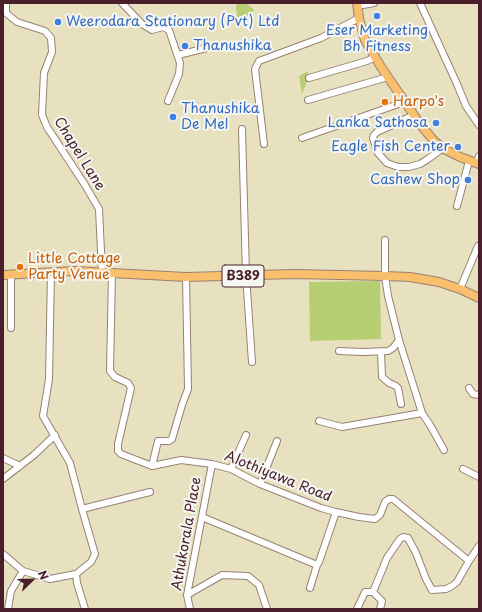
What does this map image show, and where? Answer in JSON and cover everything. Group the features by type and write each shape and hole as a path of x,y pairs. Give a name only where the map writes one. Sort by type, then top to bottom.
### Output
{"main road":[{"path":"357,5 365,40 404,102 434,141 442,148 476,161"},
{"name":"B389","path":"7,275 74,271 186,277 338,274 410,277 439,282 460,289 479,298"}],"street":[{"name":"Chapel Lane","path":"6,3 6,13 17,22 45,31 51,38 52,52 44,73 42,115 47,127 86,185 99,209 102,273"},
{"path":"122,3 142,24 152,30 163,27 170,30 180,63 179,74 168,101"},
{"path":"357,5 374,3"},
{"path":"420,3 466,106 479,125"},
{"path":"264,144 255,69 259,61 321,38 359,18"},
{"path":"178,56 220,45"},
{"path":"309,78 367,61 375,57"},
{"path":"308,100 388,77"},
{"path":"302,138 404,102"},
{"path":"414,115 377,132 374,135 373,138 378,153 387,163 398,167 409,167 428,159 442,148"},
{"path":"242,129 246,275 252,362"},
{"path":"457,206 476,161"},
{"path":"385,240 385,276 388,296 399,340 422,414 444,450"},
{"path":"460,289 478,246"},
{"path":"3,554 23,571 50,579 76,574 91,562 96,554 70,463 43,416 49,379 51,272"},
{"path":"112,273 110,370 115,377 128,383 131,388 118,444 118,451 121,454 152,466 158,441 169,441 172,439 188,389 186,277"},
{"path":"7,275 11,328"},
{"path":"339,351 388,351 393,348 399,340"},
{"path":"381,352 382,377 398,388 401,404"},
{"path":"469,388 473,394 479,395"},
{"path":"319,421 342,427 422,414"},
{"path":"3,479 34,455 55,435"},
{"path":"230,469 246,435"},
{"path":"260,484 277,441"},
{"path":"3,458 20,466"},
{"name":"Alothiyawa Road","path":"152,466 181,460 212,464 230,469 260,484 321,508 358,518 375,519 380,515 386,502 389,499 393,499 469,561"},
{"name":"Athukorala Place","path":"190,609 187,595 212,464"},
{"path":"463,469 479,476"},
{"path":"82,509 150,492"},
{"path":"310,588 336,512"},
{"path":"202,517 317,565"},
{"path":"373,592 387,558 403,537 408,538 432,590 446,589 457,582 479,546"},
{"path":"8,609 11,591 23,571"},
{"path":"76,574 77,584 86,609"},
{"path":"187,595 222,575 248,576 260,585 267,609"},
{"path":"357,609 365,592 373,592 382,601 380,609"}],"green space":[{"path":"237,3 245,3 254,9 248,21 235,23"},
{"path":"308,71 307,81 302,94 299,76"},
{"path":"380,281 381,339 310,341 309,282"}],"place":[{"name":"Eser Marketing Bh Fitness","path":"377,16"},
{"name":"Weerodara Stationary (Pvt) Ltd","path":"58,22"},
{"name":"Thanushika","path":"185,46"},
{"name":"Harpo's","path":"385,102"},
{"name":"Thanushika De Mel","path":"173,117"},
{"name":"Lanka Sathosa","path":"436,123"},
{"name":"Eagle Fish Center","path":"458,147"},
{"name":"Cashew Shop","path":"468,180"},
{"name":"Little Cottage Party Venue","path":"20,267"}]}
